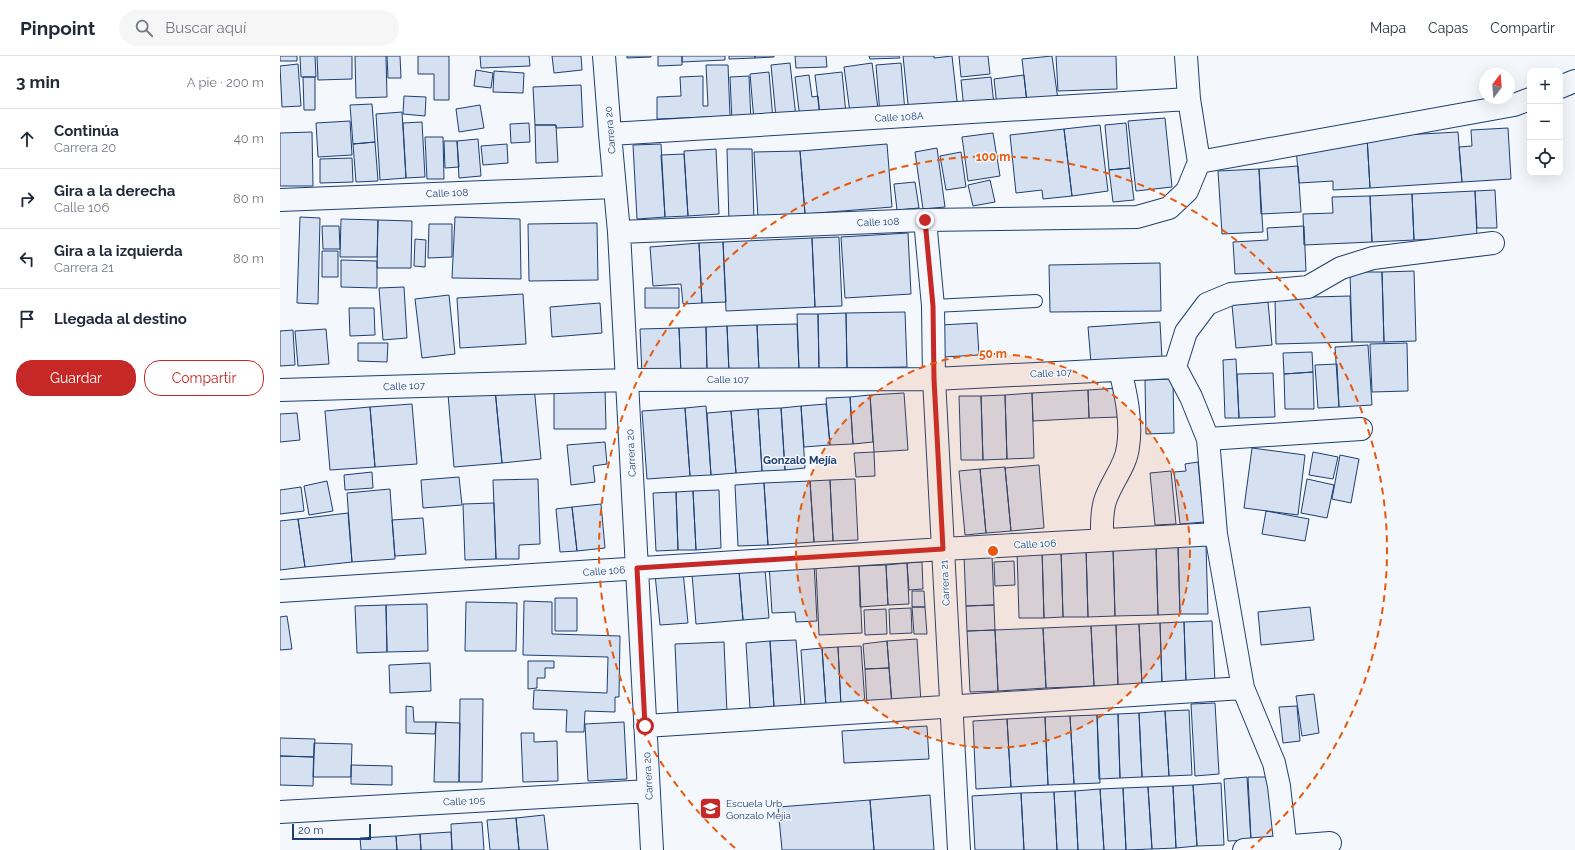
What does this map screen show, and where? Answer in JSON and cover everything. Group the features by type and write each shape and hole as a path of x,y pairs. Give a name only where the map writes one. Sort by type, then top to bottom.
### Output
{"street":[{"name":"Carrera 20","path":"604,56 619,232 652,850"},
{"path":"1186,56 1189,99 1199,162 1514,105 1527,100"},
{"path":"1563,86 1575,81"},
{"name":"Calle 108A","path":"610,134 1189,99"},
{"name":"Calle 108","path":"619,232 925,220 1137,217 1169,208 1187,191 1199,162"},
{"name":"Calle 108","path":"280,200 614,187"},
{"name":"Carrera 21","path":"925,220 933,306 934,379 959,850"},
{"path":"1286,848 1280,786 1274,763 1243,688 1216,534 1208,439 1191,397 1175,367 1186,332 1207,304 1231,294 1308,287 1341,268 1373,258 1493,243"},
{"name":"Calle 107","path":"280,390 627,380 934,379 1175,367"},
{"path":"1102,540 1102,512 1122,466 1128,447 1128,422 1125,389 1120,370"},
{"path":"1208,439 1361,429"},
{"name":"Calle 106","path":"280,591 943,549 1216,534"},
{"path":"645,726 1243,688"},
{"name":"Calle 105","path":"280,812 649,791"},
{"path":"1244,850 1286,848 1330,843"}],"lane":[{"path":"933,306 1036,301"}],"building":[{"path":"280,56 297,56 297,61 280,61"},
{"path":"300,56 315,56 316,77 301,77"},
{"path":"317,56 352,56 352,79 318,80"},
{"path":"355,56 386,56 387,97 356,98"},
{"path":"387,56 400,56 401,78 388,78"},
{"path":"418,56 449,56 449,100 434,100 434,74 418,74"},
{"path":"480,56 529,56 530,66 481,68"},
{"path":"552,56 581,56 582,70 554,73"},
{"path":"627,56 651,56 651,57 627,58"},
{"path":"658,56 682,56 682,65 658,66"},
{"path":"682,56 725,56 725,60 682,62"},
{"path":"729,56 755,56 755,58 729,59"},
{"path":"755,56 774,56 774,57 755,58"},
{"path":"795,56 826,56 827,67 796,68"},
{"path":"869,56 899,56 900,58 870,59"},
{"path":"903,56 934,56 934,58 952,56 958,110 909,114"},
{"path":"959,56 988,56 990,74 961,77"},
{"path":"1052,56 1058,100 1027,103 1022,59"},
{"path":"1056,56 1116,56 1117,89 1058,91"},
{"path":"790,63 796,117 776,118 771,65"},
{"path":"872,63 878,109 850,113 844,67"},
{"path":"901,63 905,112 880,114 876,65"},
{"path":"298,64 301,106 282,107 280,66"},
{"path":"706,65 728,65 730,116 657,119 657,97 681,96 680,77 703,76 703,106 708,106"},
{"path":"476,70 493,73 491,88 474,86"},
{"path":"494,71 524,73 523,93 493,92"},
{"path":"769,72 773,120 754,121 750,74"},
{"path":"842,72 846,114 820,116 815,75"},
{"path":"809,75 812,97 818,96 820,116 800,119 795,77"},
{"path":"1024,75 1027,103 997,106 994,79"},
{"path":"749,76 751,121 732,122 730,77"},
{"path":"303,77 315,77 315,110 304,110"},
{"path":"991,77 994,105 964,109 961,80"},
{"path":"581,85 583,127 556,128 556,125 535,125 533,87"},
{"path":"404,96 426,97 425,116 403,114"},
{"path":"372,104 375,142 353,144 350,105"},
{"path":"480,105 484,128 459,132 456,109"},
{"path":"402,112 406,178 380,180 376,114"},
{"path":"1165,118 1172,187 1136,191 1128,121"},
{"path":"350,121 352,155 318,157 316,123"},
{"path":"422,122 425,177 406,178 403,123"},
{"path":"529,123 530,142 511,143 510,124"},
{"path":"1126,123 1130,168 1109,170 1105,125"},
{"path":"535,125 556,125 558,162 536,163"},
{"path":"1100,125 1108,191 1072,196 1064,129"},
{"path":"1508,128 1511,179 1462,182 1459,147 1472,146 1471,130"},
{"path":"1064,129 1072,196 1043,199 1042,190 1016,193 1010,135"},
{"path":"312,132 313,186 280,186 280,133"},
{"path":"1458,132 1462,182 1370,188 1367,137"},
{"path":"993,133 1000,176 968,181 962,137"},
{"path":"425,137 443,137 444,179 427,179"},
{"path":"1367,137 1370,188 1333,190 1333,181 1299,183 1296,148"},
{"path":"478,139 481,176 459,178 457,141"},
{"path":"444,141 457,141 459,167 445,168"},
{"path":"375,142 378,181 356,182 353,144"},
{"path":"507,144 508,163 483,165 481,146"},
{"path":"661,144 665,217 637,219 633,145"},
{"path":"887,144 892,207 805,214 800,151"},
{"path":"937,148 945,207 923,209 915,152"},
{"path":"716,149 719,214 688,216 684,151"},
{"path":"727,149 752,149 754,222 729,223"},
{"path":"800,151 805,214 758,217 754,152"},
{"path":"961,152 966,187 946,190 940,156"},
{"path":"684,154 688,216 665,217 661,155"},
{"path":"352,158 353,182 320,183 320,159"},
{"path":"1298,166 1301,212 1261,214 1259,169"},
{"path":"1130,168 1134,200 1113,202 1109,170"},
{"path":"1259,169 1263,232 1222,234 1218,171"},
{"path":"990,180 995,202 973,206 968,185"},
{"path":"915,182 919,208 897,210 894,184"},
{"path":"1495,190 1497,228 1477,228 1475,191"},
{"path":"1475,191 1477,237 1414,240 1412,194"},
{"path":"1412,194 1414,240 1372,242 1370,196"},
{"path":"1370,196 1372,242 1304,245 1303,214 1333,213 1332,197"},
{"path":"300,217 320,218 318,304 297,303"},
{"path":"455,217 520,219 521,279 452,278"},
{"path":"341,219 378,220 377,257 340,257"},
{"path":"378,220 412,221 411,268 377,268"},
{"path":"597,223 598,280 529,281 528,224"},
{"path":"429,224 452,224 452,257 428,258"},
{"path":"322,226 339,226 340,249 323,249"},
{"path":"1304,226 1306,271 1235,274 1233,242 1268,240 1267,228"},
{"path":"908,233 911,294 845,298 841,237"},
{"path":"839,237 842,306 815,307 812,238"},
{"path":"812,238 815,307 726,311 723,242"},
{"path":"415,239 426,240 425,267 414,266"},
{"path":"723,242 726,302 702,303 699,243"},
{"path":"699,243 702,303 683,304 681,284 653,286 650,247"},
{"path":"322,251 338,251 338,277 322,277"},
{"path":"341,260 377,261 377,288 341,287"},
{"path":"1160,263 1161,311 1050,312 1049,265"},
{"path":"1414,271 1416,341 1384,342 1382,272"},
{"path":"1350,272 1382,272 1384,342 1352,342"},
{"path":"404,287 407,338 383,340 379,288"},
{"path":"645,288 679,288 679,308 645,308"},
{"path":"523,294 526,344 460,348 457,298"},
{"path":"449,295 455,354 422,358 415,299"},
{"path":"1350,296 1352,342 1276,344 1275,298"},
{"path":"1268,302 1272,345 1236,348 1232,305"},
{"path":"600,303 602,333 552,337 550,307"},
{"path":"349,308 374,308 375,335 350,336"},
{"path":"905,312 907,367 847,368 846,313"},
{"path":"846,313 847,368 819,369 818,314"},
{"path":"797,314 818,314 819,369 799,370"},
{"path":"1160,322 1162,359 1091,363 1088,327"},
{"path":"977,323 979,355 943,357 941,325"},
{"path":"797,324 799,370 759,371 757,325"},
{"path":"757,325 759,371 729,372 727,326"},
{"path":"727,326 729,372 707,373 706,327"},
{"path":"706,327 707,373 681,374 679,328"},
{"path":"679,328 681,374 642,376 640,329"},
{"path":"326,329 329,364 298,366 295,331"},
{"path":"293,330 295,365 280,366 280,331"},
{"path":"358,343 388,343 387,362 358,361"},
{"path":"1407,343 1408,391 1372,392 1370,344"},
{"path":"1368,345 1372,405 1339,407 1335,347"},
{"path":"1312,352 1313,372 1284,374 1283,353"},
{"path":"1236,359 1239,418 1225,418 1223,360"},
{"path":"1337,364 1339,407 1318,408 1315,365"},
{"path":"1313,372 1314,409 1285,409 1284,374"},
{"path":"1273,373 1275,417 1239,418 1237,374"},
{"path":"1173,379 1174,433 1146,434 1145,380"},
{"path":"534,386 541,459 502,463 495,389"},
{"path":"605,387 606,429 554,429 554,388"},
{"path":"1119,388 1120,417 1089,418 1088,390"},
{"path":"495,389 502,463 454,467 448,394"},
{"path":"1088,390 1089,418 1033,421 1032,393"},
{"path":"904,393 908,450 874,452 870,395"},
{"path":"1032,393 1034,458 1007,459 1005,395"},
{"path":"870,395 873,442 853,444 850,397"},
{"path":"1005,395 1007,459 983,460 981,396"},
{"path":"959,396 981,396 983,460 961,460"},
{"path":"850,397 853,444 830,445 826,398"},
{"path":"412,404 417,464 375,467 370,407"},
{"path":"826,404 830,445 804,447 801,406"},
{"path":"706,406 711,475 690,476 685,408"},
{"path":"801,406 805,468 785,470 781,408"},
{"path":"370,407 375,467 330,470 325,411"},
{"path":"685,408 690,476 647,479 642,411"},
{"path":"781,408 785,470 762,471 758,409"},
{"path":"758,409 762,471 736,473 731,411"},
{"path":"731,411 736,473 711,475 707,413"},
{"path":"297,413 300,440 280,442 280,414"},
{"path":"605,442 607,464 593,466 595,482 571,485 567,445"},
{"path":"1252,448 1305,455 1298,515 1244,508"},
{"path":"874,452 875,476 856,477 854,453"},
{"path":"1313,452 1338,457 1333,479 1309,475"},
{"path":"1340,455 1359,459 1351,503 1332,499"},
{"path":"1198,462 1204,522 1180,524 1174,472 1186,471 1185,464"},
{"path":"1039,465 1044,528 1011,531 1005,468"},
{"path":"1005,467 1011,531 986,533 980,469"},
{"path":"980,469 986,533 965,535 959,471"},
{"path":"1171,471 1176,524 1155,525 1150,473"},
{"path":"372,472 373,488 345,490 344,475"},
{"path":"459,477 462,505 423,508 421,480"},
{"path":"538,479 540,544 519,545 519,559 496,559 493,480"},
{"path":"855,479 858,540 833,541 830,480"},
{"path":"1307,479 1334,485 1327,518 1301,513"},
{"path":"830,480 833,541 814,542 810,481"},
{"path":"327,481 333,511 309,515 304,486"},
{"path":"810,481 814,542 768,545 764,483"},
{"path":"764,483 768,545 738,546 735,485"},
{"path":"301,487 304,511 280,514 280,490"},
{"path":"390,489 395,559 352,562 347,493"},
{"path":"719,490 721,548 696,550 693,491"},
{"path":"693,491 696,550 678,550 676,492"},
{"path":"676,492 678,550 656,551 653,493"},
{"path":"494,503 496,559 465,560 463,504"},
{"path":"601,504 605,548 577,551 572,507"},
{"path":"572,507 577,551 560,552 556,509"},
{"path":"1266,511 1309,519 1305,541 1262,534"},
{"path":"348,513 352,562 305,567 298,519"},
{"path":"423,518 426,554 395,556 392,520"},
{"path":"298,519 305,567 280,570 280,521"},
{"path":"1206,545 1208,614 1180,614 1178,546"},
{"path":"1156,546 1178,546 1180,614 1158,615"},
{"path":"1156,546 1158,615 1115,616 1113,547"},
{"path":"1113,547 1115,616 1088,617 1086,548"},
{"path":"1086,548 1088,617 1063,617 1061,549"},
{"path":"1042,549 1061,549 1063,617 1044,618"},
{"path":"1042,549 1044,618 1019,618 1017,550"},
{"path":"992,555 994,605 966,606 964,556"},
{"path":"1014,561 1015,585 995,586 994,562"},
{"path":"814,562 817,621 796,622 795,612 772,613 769,564"},
{"path":"922,562 923,589 909,590 907,563"},
{"path":"907,563 909,604 888,605 886,565"},
{"path":"886,565 888,605 860,607 859,566"},
{"path":"859,566 862,633 819,635 816,568"},
{"path":"765,569 769,618 743,620 739,571"},
{"path":"683,571 688,623 660,625 655,574"},
{"path":"739,571 743,620 696,624 692,574"},
{"path":"912,591 924,591 925,607 912,607"},
{"path":"555,598 577,598 577,631 555,631"},
{"path":"524,601 552,602 552,634 620,636 619,697 615,697 615,712 585,711 584,732 566,732 567,710 533,709 534,690 607,693 608,657 523,655"},
{"path":"466,602 517,603 516,651 465,651"},
{"path":"427,604 428,651 387,652 386,605"},
{"path":"386,605 387,652 357,653 355,606"},
{"path":"994,605 995,630 967,631 966,606"},
{"path":"912,607 925,607 927,634 914,634"},
{"path":"1310,607 1314,640 1261,645 1258,612"},
{"path":"911,608 912,633 890,634 889,609"},
{"path":"886,609 887,634 865,635 864,610"},
{"path":"287,616 292,649 280,650 280,617"},
{"path":"1212,621 1215,682 1186,683 1184,622"},
{"path":"1184,622 1186,683 1162,684 1160,623"},
{"path":"1160,623 1162,684 1142,685 1139,624"},
{"path":"1139,624 1142,685 1118,686 1116,625"},
{"path":"1116,625 1118,686 1094,686 1091,626"},
{"path":"1091,626 1094,686 1046,688 1043,628"},
{"path":"1043,628 1046,688 998,691 995,630"},
{"path":"995,630 998,691 970,692 967,631"},
{"path":"917,639 921,703 892,705 887,641"},
{"path":"796,640 801,705 774,707 770,641"},
{"path":"770,641 774,707 750,708 746,643"},
{"path":"887,641 889,668 865,669 863,644"},
{"path":"724,642 727,713 678,714 675,644"},
{"path":"861,646 865,704 841,706 838,647"},
{"path":"838,647 841,706 826,706 822,648"},
{"path":"822,648 826,706 805,707 801,650"},
{"path":"528,661 554,661 554,668 545,668 545,678 537,678 537,688 528,689"},
{"path":"430,663 431,691 390,693 389,665"},
{"path":"889,668 892,705 867,706 865,669"},
{"path":"1314,694 1319,733 1302,736 1296,696"},
{"path":"460,699 483,699 482,782 459,782"},
{"path":"1215,703 1219,774 1195,776 1191,704"},
{"path":"406,706 413,707 414,722 436,722 435,734 406,733"},
{"path":"1297,706 1300,741 1283,743 1279,707"},
{"path":"1189,710 1192,775 1169,776 1165,711"},
{"path":"1165,711 1169,776 1142,777 1139,713"},
{"path":"1139,713 1142,777 1120,778 1118,714"},
{"path":"1118,714 1120,778 1099,779 1097,715"},
{"path":"1097,715 1100,783 1074,784 1070,716"},
{"path":"1070,716 1074,784 1048,785 1045,717"},
{"path":"1045,717 1048,785 1011,787 1007,719"},
{"path":"1007,719 1011,787 976,789 973,721"},
{"path":"436,722 460,723 459,782 434,782"},
{"path":"624,722 627,779 588,781 585,724"},
{"path":"927,726 929,759 844,763 842,731"},
{"path":"521,733 534,733 534,742 557,741 558,781 523,782"},
{"path":"280,738 315,739 314,757 280,756"},
{"path":"314,743 352,744 351,777 313,777"},
{"path":"280,756 314,757 313,786 280,785"},
{"path":"351,765 392,766 392,785 351,784"},
{"path":"1247,777 1251,840 1228,841 1224,779"},
{"path":"1248,777 1271,777 1274,840 1251,840"},
{"path":"1221,783 1224,845 1197,846 1193,785"},
{"path":"1193,785 1197,846 1176,848 1173,786"},
{"path":"1173,786 1176,848 1152,849 1148,787"},
{"path":"1148,787 1152,849 1126,850 1123,788"},
{"path":"1123,788 1126,850 1104,850 1100,789"},
{"path":"1100,789 1104,850 1078,850 1075,791"},
{"path":"1075,791 1078,850 1057,850 1054,792"},
{"path":"1054,792 1057,850 1024,850 1021,793"},
{"path":"1021,793 1024,850 975,850 972,796"},
{"path":"930,795 934,850 874,850 870,800"},
{"path":"870,800 874,850 782,850 778,807"},
{"path":"544,815 548,850 519,850 516,818"},
{"path":"516,818 519,850 490,850 487,820"},
{"path":"482,822 484,850 452,850 451,824"},
{"path":"451,832 452,850 421,850 420,834"},
{"path":"420,834 421,850 397,850 396,836"},
{"path":"396,836 397,850 361,850 360,838"}],"place":[{"name":"Escuela Urb Gonzalo Mejia","path":"710,809"}],"district":[{"name":"Gonzalo Mejía","path":"800,460"}],"route":[{"path":"645,726 637,568 943,549 934,379 933,306 925,220"}]}
